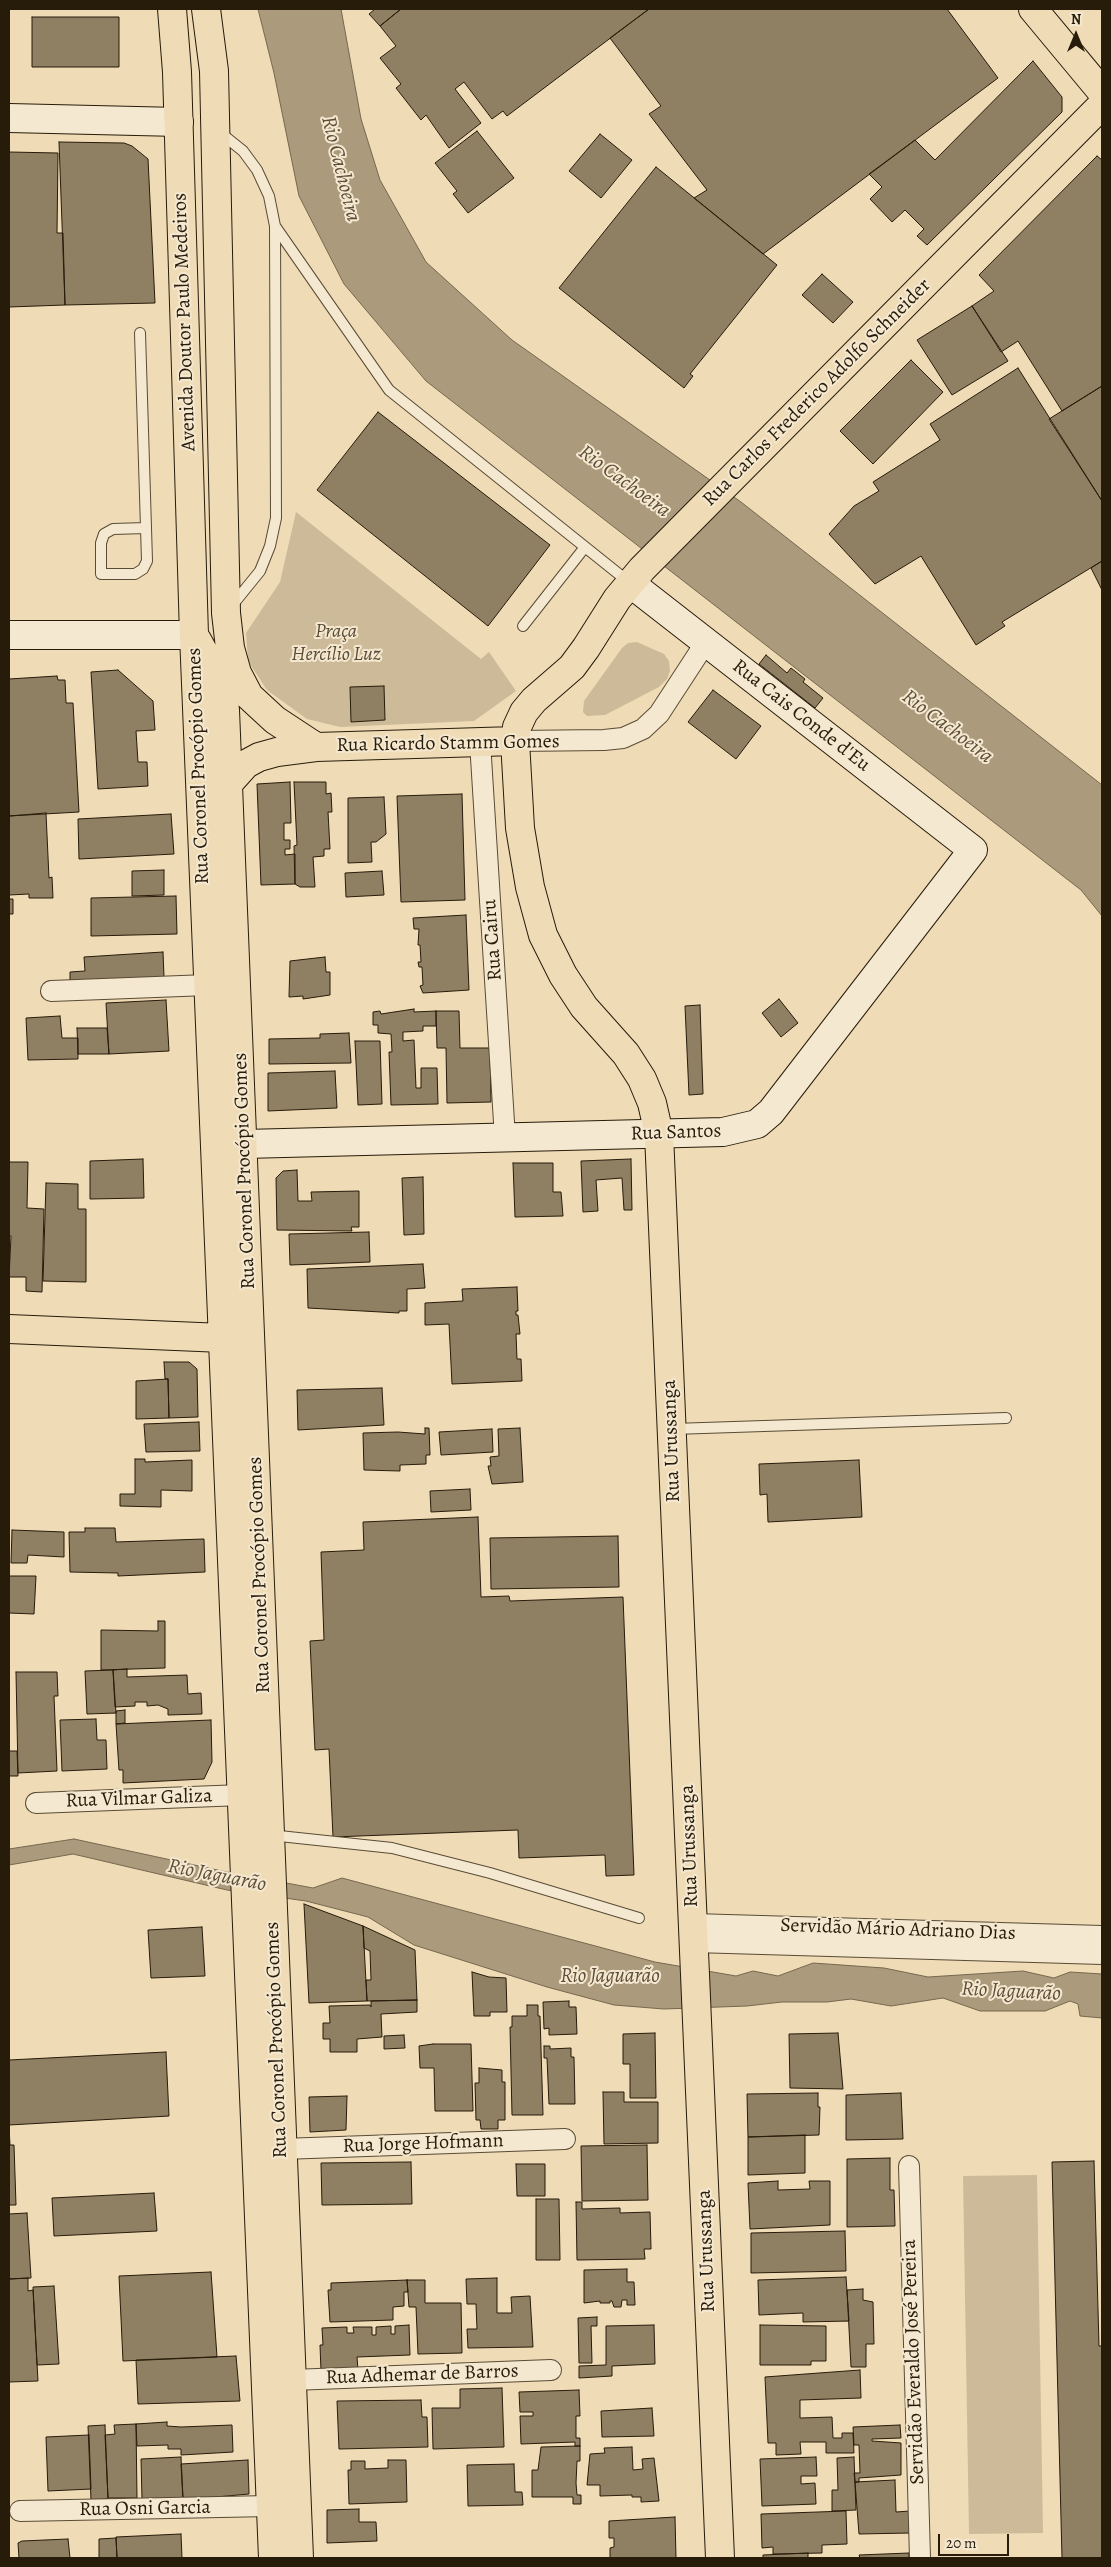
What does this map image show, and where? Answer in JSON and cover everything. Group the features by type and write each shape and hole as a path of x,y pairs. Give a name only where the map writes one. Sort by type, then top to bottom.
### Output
{"main road":[{"name":"Avenida Doutor Paulo Medeiros","path":"172,9 179,122 194,635"},
{"name":"Avenida Doutor Paulo Medeiros","path":"206,9 214,71 226,612"},
{"path":"1033,9 1102,92"},
{"name":"Rua Carlos Frederico Adolfo Schneider","path":"515,741 517,727 524,712 534,700 572,667 636,576 1102,105"},
{"path":"179,122 214,128"},
{"path":"194,635 211,626 226,612"},
{"name":"Rua Ricardo Stamm Gomes","path":"226,612 233,663 249,696 275,720 316,747 515,741"},
{"name":"Rua Coronel Procópio Gomes","path":"194,635 222,692 228,784 244,1144 272,1920 299,2558"},
{"name":"Rua Coronel Procópio Gomes","path":"194,635 273,2558"},
{"name":"Rua Urussanga","path":"515,741 520,828 530,887 543,935 563,975 584,1007 626,1054 642,1079 652,1103 659,1134 720,2558"},
{"path":"228,784 246,764 259,757 316,747"},
{"path":"9,1328 223,1338"}],"street":[{"path":"9,118 179,122"},
{"name":"Rua Cais Conde d'Eu","path":"636,576 706,642 973,850"},
{"path":"9,635 194,635"},
{"name":"Rua Ricardo Stamm Gomes","path":"515,741 604,740 623,738 643,729 659,714 706,642"},
{"name":"Rua Cairu","path":"480,742 505,1138"},
{"name":"Rua Santos","path":"244,1144 659,1134 740,1130 757,1124 771,1112 973,850"},
{"path":"51,991 208,985"},
{"name":"Rua Vilmar Galiza","path":"36,1804 242,1795"},
{"name":"Servidão Mário Adriano Dias","path":"694,1940 1102,1936"},
{"name":"Servidão Mário Adriano Dias","path":"694,1940 1102,1954"},
{"name":"Rua Jorge Hofmann","path":"282,2148 565,2139"},
{"name":"Servidão Everaldo José Pereira","path":"909,2166 920,2558"},
{"name":"Rua Adhemar de Barros","path":"292,2380 551,2370"},
{"name":"Rua Osni Garcia","path":"20,2512 270,2506"}],"lane":[{"path":"214,128 243,151 257,170 269,196 275,226 276,518 270,546 260,571 226,612"},
{"path":"275,226 389,390 585,547 636,576"},
{"path":"140,333 146,528 147,561 143,569 135,574 101,574 101,543 104,534 113,529 146,528"},
{"path":"523,626 585,547"},
{"path":"672,1429 1006,1418"},
{"path":"269,1835 392,1848 490,1873 639,1918"}],"green space":[{"name":"Praça Hercílio Luz","path":"296,512 481,659 489,652 516,691 474,721 340,727 307,719 267,690 248,661 246,633 280,582"},
{"path":"637,642 664,654 669,661 670,671 667,679 659,687 605,715 587,716 583,712 584,701 622,648 628,643"},
{"path":"1037,2175 1043,2533 969,2534 963,2176"}],"water":[{"name":"Rio Cachoeira","path":"258,9 341,9 361,119 380,180 426,262 512,340 741,502 1102,785 1102,916 1081,890 426,381 344,284 299,196 274,73"},
{"name":"Rio Jaguarão","path":"74,1839 222,1871 313,1888 342,1878 655,1962 736,1976 753,1971 778,1976 813,1963 884,1968 928,1977 1023,1971 1054,1978 1070,1972 1102,1974 1102,2018 1080,2016 1078,2004 1070,2001 1045,2011 980,2011 943,1998 891,2006 851,1999 827,2002 782,2002 747,2006 664,2009 614,2005 547,1987 414,1945 368,1917 306,1901 227,1890 73,1854 9,1865 9,1849"}],"building":[{"path":"375,9 401,9 380,26 369,14"},
{"path":"401,9 649,9 507,116 503,111 492,119 464,82 455,89 481,123 449,148 426,115 421,120 396,88 401,84 380,58 396,46 380,26"},
{"path":"649,9 947,9 998,78 763,254 694,198 707,190 649,114 661,106 610,38"},
{"path":"32,17 119,17 119,67 32,67"},
{"path":"1033,61 1062,97 1062,112 927,245 917,236 924,229 905,210 892,222 870,199 882,187 869,174 915,140 935,160"},
{"path":"477,131 514,178 468,213 453,194 457,191 435,163"},
{"path":"600,134 632,160 601,198 569,171"},
{"path":"59,142 124,143 132,146 148,159 155,303 65,305"},
{"path":"9,152 58,153 57,233 63,233 65,305 9,307"},
{"path":"1097,156 1102,160 1102,386 1062,411 1018,341 1001,352 972,306 994,291 979,275"},
{"path":"656,167 777,265 690,374 693,376 684,388 559,288"},
{"path":"822,274 853,302 833,323 802,295"},
{"path":"972,306 1008,361 952,395 917,340"},
{"path":"911,360 943,392 873,464 840,431"},
{"path":"1018,368 1102,501 1102,561 1002,622 1005,626 976,645 921,556 875,584 829,534 854,506 879,491 873,482 940,440 930,424"},
{"path":"1102,386 1102,501 1049,419"},
{"path":"378,412 550,545 488,626 317,490"},
{"path":"1102,561 1102,590 1091,568"},
{"path":"766,655 787,673 791,668 805,679 803,682 823,698 815,708 759,664"},
{"path":"118,670 153,701 155,730 136,731 138,762 147,762 148,786 98,789 91,672"},
{"path":"57,676 58,680 65,680 66,703 73,703 79,812 9,816 9,679"},
{"path":"384,686 385,720 351,722 350,687"},
{"path":"713,690 761,726 736,759 688,722"},
{"path":"290,782 291,823 284,823 284,840 290,840 290,849 285,849 285,855 295,854 295,884 261,885 257,784"},
{"path":"294,782 326,782 326,794 331,793 332,812 328,812 330,849 324,849 324,856 313,857 315,887 300,887 295,884 294,846 297,845"},
{"path":"462,794 465,900 401,902 397,796"},
{"path":"384,797 386,834 376,842 371,842 372,862 348,863 348,798"},
{"path":"46,813 49,878 52,877 53,898 29,898 29,894 9,895 9,816"},
{"path":"171,814 174,854 79,859 78,819"},
{"path":"164,870 164,895 132,896 132,871"},
{"path":"382,871 384,895 346,897 345,873"},
{"path":"176,896 177,934 91,936 91,898"},
{"path":"9,899 13,899 13,914 9,914"},
{"path":"466,915 469,990 423,993 420,986 423,985 422,967 419,967 418,962 421,962 420,945 418,945 419,929 414,929 413,918"},
{"path":"163,952 164,977 70,983 70,972 85,971 84,957"},
{"path":"325,957 326,972 330,972 330,995 303,999 303,996 289,997 290,961"},
{"path":"779,999 798,1023 781,1037 762,1013"},
{"path":"166,1000 169,1051 109,1054 106,1003"},
{"path":"700,1005 703,1094 689,1095 685,1006"},
{"path":"414,1009 414,1012 436,1011 436,1026 423,1026 423,1031 403,1032 403,1041 414,1040 416,1088 421,1088 421,1068 437,1068 438,1104 391,1105 389,1052 392,1052 391,1034 378,1033 378,1025 373,1025 373,1012 380,1011 381,1014"},
{"path":"436,1011 459,1011 460,1048 490,1048 491,1102 447,1103 446,1048 437,1048"},
{"path":"60,1016 62,1038 78,1038 78,1059 28,1060 26,1018"},
{"path":"77,1028 107,1028 109,1054 78,1054"},
{"path":"349,1033 351,1063 269,1064 269,1039 320,1038 320,1034"},
{"path":"355,1041 380,1041 382,1104 358,1105"},
{"path":"335,1071 337,1108 268,1111 268,1073"},
{"path":"143,1159 144,1198 90,1199 90,1161"},
{"path":"631,1159 632,1210 624,1210 622,1178 596,1180 598,1211 583,1212 581,1161"},
{"path":"9,1162 28,1162 27,1208 44,1209 42,1292 26,1291 26,1277 9,1277 11,1236 9,1236"},
{"path":"513,1163 553,1163 553,1192 561,1192 563,1216 515,1217"},
{"path":"297,1170 298,1201 312,1201 311,1192 359,1191 359,1227 351,1227 352,1231 277,1230 276,1178 283,1171"},
{"path":"423,1177 424,1234 404,1235 402,1178"},
{"path":"46,1183 78,1184 78,1209 86,1209 86,1282 43,1281"},
{"path":"369,1232 370,1262 290,1265 289,1234"},
{"path":"423,1264 425,1288 407,1289 407,1311 399,1311 399,1313 308,1308 307,1269"},
{"path":"517,1287 518,1311 516,1311 516,1315 518,1315 520,1334 516,1334 517,1359 521,1359 522,1381 452,1384 449,1324 425,1325 425,1303 463,1301 462,1289"},
{"path":"164,1362 189,1362 197,1369 198,1417 169,1418 168,1379 165,1379"},
{"path":"168,1379 169,1418 136,1419 136,1381"},
{"path":"382,1388 384,1425 298,1430 297,1390"},
{"path":"199,1422 200,1451 146,1452 144,1424"},
{"path":"425,1428 429,1428 430,1455 426,1455 426,1464 400,1465 400,1471 364,1470 363,1433 398,1432 425,1434"},
{"path":"520,1428 523,1482 492,1484 488,1466 491,1466 490,1457 499,1456 498,1429"},
{"path":"492,1429 493,1452 441,1455 439,1432"},
{"path":"135,1459 145,1459 145,1462 192,1460 192,1491 161,1490 161,1507 120,1506 120,1494 135,1494"},
{"path":"859,1460 862,1517 768,1522 767,1494 760,1495 759,1464"},
{"path":"470,1489 471,1510 431,1512 430,1491"},
{"path":"478,1517 481,1597 509,1596 510,1601 623,1597 634,1875 606,1876 605,1855 519,1858 518,1830 333,1837 329,1749 315,1750 310,1641 324,1640 321,1552 364,1550 363,1522"},
{"path":"85,1528 115,1528 116,1542 204,1539 205,1572 118,1576 118,1573 70,1572 69,1532 85,1532"},
{"path":"12,1530 64,1532 64,1557 28,1555 27,1563 11,1563"},
{"path":"618,1536 619,1587 491,1589 490,1538"},
{"path":"9,1576 36,1576 34,1614 9,1613"},
{"path":"158,1621 165,1621 165,1668 101,1670 101,1630 158,1631"},
{"path":"127,1669 127,1677 187,1675 188,1694 201,1693 202,1714 168,1715 168,1709 158,1705 147,1706 147,1702 135,1702 135,1706 115,1707 113,1670"},
{"path":"113,1670 116,1713 87,1714 85,1671"},
{"path":"16,1672 57,1672 58,1696 54,1696 57,1771 18,1773"},
{"path":"125,1710 125,1723 116,1724 116,1711"},
{"path":"96,1719 97,1740 106,1740 107,1769 62,1771 60,1720"},
{"path":"211,1720 212,1762 204,1779 123,1783 123,1770 119,1770 116,1724"},
{"path":"9,1751 17,1751 18,1776 9,1776"},
{"path":"304,1904 363,1926 367,2001 309,2003"},
{"path":"363,1926 415,1950 417,2000 367,2001 366,1980 371,1980 370,1951 364,1948"},
{"path":"202,1927 205,1976 151,1978 148,1930"},
{"path":"472,1972 489,1977 506,1978 507,2012 490,2012 490,2016 474,2016"},
{"path":"417,2000 417,2012 381,2014 382,2037 357,2039 357,2052 330,2052 330,2039 323,2039 323,2023 330,2023 329,2006 370,2005 371,2007 371,2001"},
{"path":"569,2001 569,2007 576,2007 577,2034 549,2035 549,2028 544,2029 543,2002"},
{"path":"527,2005 538,2005 538,2016 540,2016 543,2115 512,2115 510,2027 512,2027 512,2016 527,2016"},
{"path":"655,2033 656,2098 630,2098 630,2064 623,2064 623,2034"},
{"path":"838,2033 843,2089 790,2088 789,2034"},
{"path":"404,2035 405,2048 384,2049 384,2036"},
{"path":"471,2044 473,2111 435,2111 434,2068 420,2068 419,2046"},
{"path":"544,2046 550,2046 550,2049 571,2048 571,2057 574,2057 575,2104 549,2104 547,2058 544,2058"},
{"path":"166,2052 169,2116 9,2125 9,2060"},
{"path":"479,2068 502,2070 502,2082 505,2082 505,2120 498,2120 498,2129 481,2129 480,2120 476,2120 475,2083 479,2083"},
{"path":"603,2092 624,2092 624,2102 658,2102 658,2143 604,2144"},
{"path":"818,2093 818,2107 820,2107 819,2135 748,2137 747,2094"},
{"path":"901,2093 903,2139 846,2140 846,2095"},
{"path":"347,2096 346,2130 310,2132 309,2097"},
{"path":"9,2126 10,2145 14,2145 16,2205 9,2205"},
{"path":"805,2135 805,2173 748,2175 748,2137"},
{"path":"647,2145 648,2200 582,2201 581,2146"},
{"path":"890,2158 890,2190 894,2190 895,2226 847,2227 847,2159"},
{"path":"1094,2161 1099,2346 1102,2346 1102,2558 1062,2558 1052,2162"},
{"path":"411,2162 412,2204 322,2205 321,2163"},
{"path":"516,2164 545,2164 545,2196 517,2196"},
{"path":"778,2181 778,2190 810,2189 809,2181 830,2181 830,2225 750,2229 748,2183"},
{"path":"154,2193 157,2231 54,2236 52,2198"},
{"path":"536,2199 559,2199 560,2260 536,2260"},
{"path":"576,2202 582,2202 582,2209 620,2208 620,2213 650,2212 651,2249 644,2249 645,2259 577,2260"},
{"path":"27,2213 31,2278 9,2279 9,2214"},
{"path":"845,2231 846,2271 751,2273 751,2233"},
{"path":"627,2269 627,2282 634,2282 635,2305 627,2305 627,2300 622,2300 621,2307 614,2307 612,2301 610,2303 600,2303 600,2301 584,2303 584,2270"},
{"path":"211,2272 217,2357 123,2361 119,2276"},
{"path":"846,2277 849,2321 803,2322 803,2313 759,2315 758,2280"},
{"path":"28,2278 28,2291 33,2290 38,2381 9,2382 9,2279"},
{"path":"497,2278 497,2313 512,2313 511,2297 530,2296 533,2347 468,2348 467,2329 477,2329 476,2304 467,2304 466,2279"},
{"path":"407,2280 425,2280 425,2303 461,2303 462,2353 418,2354 416,2307 409,2307"},
{"path":"407,2280 408,2292 404,2292 404,2306 393,2307 393,2320 330,2322 328,2290 331,2290 331,2283"},
{"path":"54,2286 59,2364 37,2365 33,2287"},
{"path":"863,2289 863,2300 873,2302 874,2344 866,2344 866,2367 851,2367 847,2290"},
{"path":"597,2317 597,2326 591,2326 592,2363 579,2363 578,2318"},
{"path":"409,2325 410,2355 357,2357 358,2370 321,2371 320,2345 323,2345 322,2328 347,2327 347,2333 354,2333 353,2327 372,2327 372,2335 376,2335 376,2327 391,2326 391,2334 395,2334 395,2326"},
{"path":"654,2325 655,2364 612,2366 612,2376 579,2378 579,2366 606,2365 606,2326"},
{"path":"760,2325 826,2326 826,2361 811,2361 811,2365 760,2365"},
{"path":"236,2356 240,2401 138,2404 136,2360"},
{"path":"860,2370 861,2398 800,2400 800,2418 832,2417 833,2438 842,2438 842,2433 853,2433 854,2453 826,2453 826,2442 800,2442 801,2454 776,2455 776,2443 768,2443 765,2377"},
{"path":"502,2388 504,2447 433,2449 432,2408 460,2408 460,2389"},
{"path":"579,2390 580,2416 576,2416 576,2438 580,2438 580,2446 575,2446 575,2442 521,2444 520,2416 533,2416 533,2412 520,2412 519,2392"},
{"path":"421,2400 422,2417 427,2417 428,2447 339,2449 337,2401"},
{"path":"652,2408 654,2436 602,2437 601,2411"},
{"path":"167,2422 167,2426 181,2427 232,2425 233,2452 181,2455 181,2449 168,2449 168,2445 137,2446 136,2424"},
{"path":"136,2424 137,2498 108,2498 105,2435 115,2434 114,2425"},
{"path":"105,2425 108,2499 91,2500 88,2426"},
{"path":"900,2425 901,2438 872,2439 872,2441 901,2443 901,2475 859,2478 859,2482 855,2482 854,2473 860,2473 859,2445 854,2445 853,2427"},
{"path":"89,2435 91,2489 48,2491 46,2437"},
{"path":"580,2446 580,2461 577,2461 576,2483 577,2495 581,2495 581,2504 573,2504 573,2497 532,2497 532,2470 538,2470 541,2447"},
{"path":"632,2447 633,2470 643,2469 642,2459 654,2458 659,2501 641,2502 641,2497 632,2497 632,2495 600,2496 600,2485 587,2485 590,2454 605,2453 604,2448"},
{"path":"181,2457 183,2498 142,2499 141,2459"},
{"path":"816,2457 817,2476 801,2476 801,2484 815,2483 816,2504 762,2506 760,2459"},
{"path":"854,2457 856,2510 832,2511 832,2490 838,2490 837,2458"},
{"path":"248,2460 249,2494 183,2500 181,2464"},
{"path":"388,2460 406,2460 407,2502 349,2504 348,2470 351,2470 351,2461 365,2461 365,2469 388,2468"},
{"path":"514,2464 515,2492 522,2492 523,2505 468,2506 467,2465"},
{"path":"895,2480 896,2512 910,2511 910,2533 859,2534 855,2482"},
{"path":"359,2509 359,2522 376,2522 377,2541 327,2543 327,2510"},
{"path":"846,2511 847,2544 822,2545 822,2553 773,2554 773,2547 762,2548 761,2514"},
{"path":"675,2517 676,2558 610,2558 610,2548 614,2547 614,2538 609,2538 609,2521"},
{"path":"181,2534 182,2558 117,2558 116,2537"},
{"path":"116,2538 117,2558 99,2558 99,2539"},
{"path":"68,2539 70,2558 19,2558 18,2543 22,2541"},
{"path":"808,2553 808,2558 763,2558 763,2555"},
{"path":"909,2553 909,2558 860,2558 859,2555"}]}
